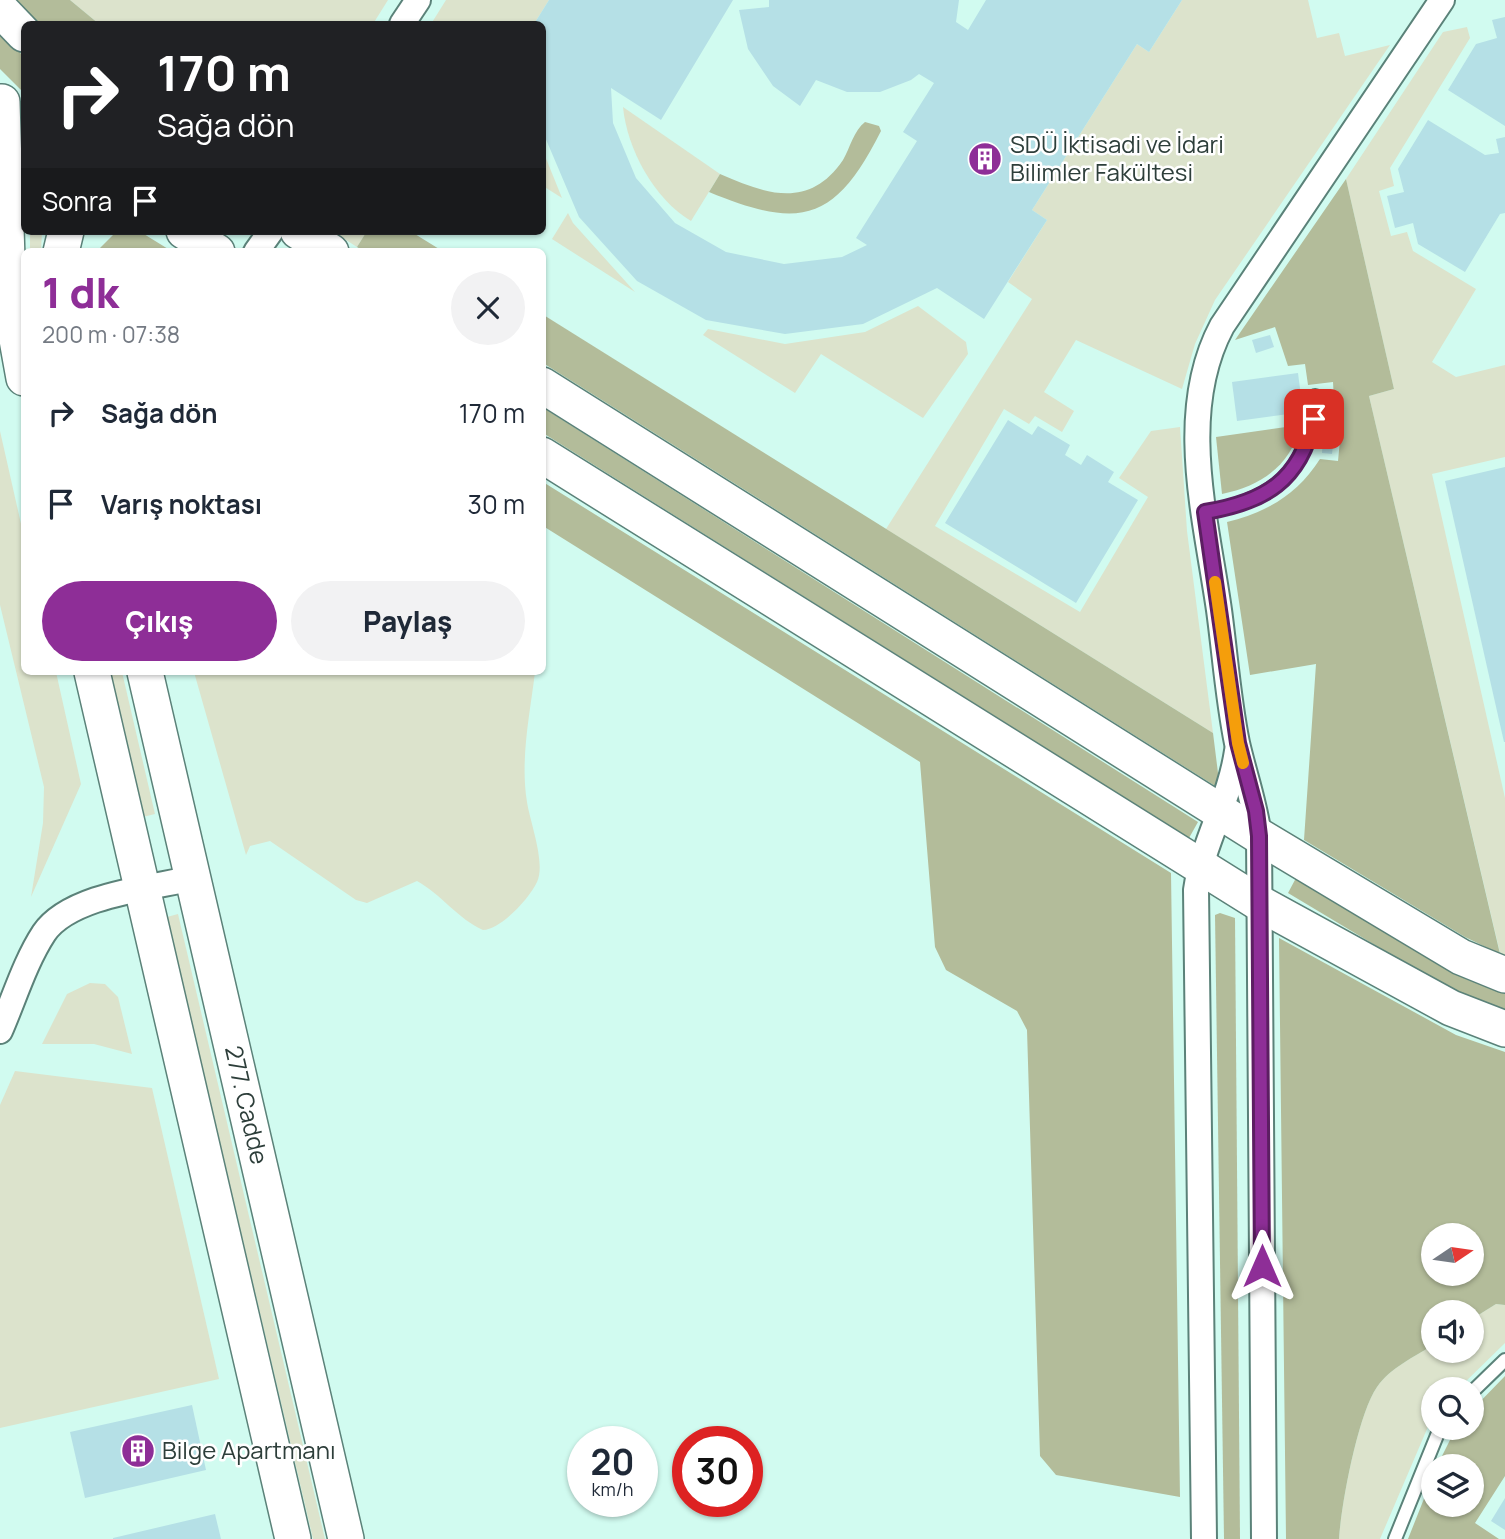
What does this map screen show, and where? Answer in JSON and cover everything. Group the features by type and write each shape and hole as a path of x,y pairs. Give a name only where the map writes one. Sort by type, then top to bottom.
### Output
{"street":[{"path":"404,21 418,0"},
{"path":"1264,1539 1259,836 1254,801 1238,743 1205,512 1199,411 1202,385 1215,341 1442,0"},
{"path":"0,9 21,31"},
{"path":"9,108 8,290 21,362"},
{"path":"190,235 211,248"},
{"path":"304,235 325,248"},
{"path":"546,388 1259,836 1461,957 1505,975"},
{"path":"546,457 1259,903 1451,1008 1505,1028"},
{"path":"93,675 293,1539"},
{"name":"277. Cadde","path":"146,675 346,1539"},
{"path":"1204,1539 1196,912 1200,866 1232,779 1238,743"},
{"path":"0,1031 34,952 54,922 84,904 193,878"}],"lane":[{"path":"1205,512 1253,498 1284,479 1296,467 1310,438 1315,396"},
{"path":"1484,1380 1505,1360"},
{"path":"1395,1539 1435,1440"}],"green space":[{"path":"14,0 70,0 95,21 36,21"},
{"path":"70,0 388,0 375,21 95,21"},
{"path":"446,0 549,0 536,21 433,21"},
{"path":"1182,0 1308,0 1317,38 1339,33 1345,56 1390,45 1215,300 1195,344 1182,389 1076,340 1044,392 1074,411 1062,432 1035,416 1029,424 1004,409 935,526 1080,612 1148,497 1119,478 1151,431 1180,427 1187,531 1213,733 886,529 1032,299 1008,282 1047,220 1032,210 1137,44 1149,52"},
{"path":"1467,27 1470,38 1390,168 1394,186 1379,191 1391,236 1407,232 1413,251 1476,289 1432,362 1456,377 1505,365 1505,457 1432,474 1505,798 1505,955 1500,953 1369,396 1394,389 1346,179 1443,32"},
{"path":"0,32 21,54 21,90 0,69"},
{"path":"623,107 720,174 691,221 665,200 645,171 630,139"},
{"path":"865,122 879,126 881,131 864,161 848,184 831,200 812,210 792,213 768,211 709,192 720,174 770,192 801,192 816,186 830,176 843,160 855,134"},
{"path":"546,158 562,198 546,188"},
{"path":"1346,179 1394,389 1369,396 1500,954 1465,937 1304,840 1316,664 1250,675 1227,522 1255,513 1280,500 1301,483 1320,459 1338,461 1342,419 1335,418 1333,382 1308,385 1305,364 1288,366 1275,327 1235,340"},
{"path":"568,213 573,223 635,292 552,239"},
{"path":"30,235 42,235 41,248 30,248"},
{"path":"113,235 145,235 167,248 100,248"},
{"path":"338,235 364,235 357,247"},
{"path":"364,235 416,235 438,248 359,248"},
{"path":"918,306 966,342 968,354 923,418 821,354 795,393 703,335 708,329 785,344 865,332"},
{"path":"546,316 1213,733 1220,789 546,365"},
{"path":"546,410 1198,822 1189,838 546,435"},
{"path":"1300,425 1290,452 1273,472 1250,485 1222,494 1216,437"},
{"path":"0,431 21,524 21,675 57,675 81,784 31,897 43,823 44,787 0,605"},
{"path":"546,484 1171,873 1180,1497 1056,1475 1040,1456 1027,1030 1017,1011 946,970 935,947 920,762 546,528"},
{"path":"111,675 123,675 155,814 143,817"},
{"path":"195,675 535,675 526,737 525,786 540,864 539,874 533,889 521,904 498,924 483,930 466,920 417,881 367,903 356,900 270,841 250,846 246,855"},
{"path":"1296,878 1468,980 1505,992 1505,1012 1460,996 1288,893"},
{"path":"1220,913 1235,918 1240,1539 1224,1539 1215,915"},
{"path":"178,914 325,1539 313,1539 167,917"},
{"path":"1279,938 1456,1035 1505,1052 1505,1305 1496,1304 1484,1312 1484,1300 1421,1300 1421,1352 1382,1380 1370,1400 1352,1460 1339,1539 1286,1539"},
{"path":"90,983 105,984 118,997 132,1054 94,1044 42,1044 67,994"},
{"path":"15,1071 152,1088 219,1379 0,1428 0,1105"},
{"path":"1496,1304 1505,1305 1505,1343 1470,1377 1421,1377 1422,1440 1380,1539 1339,1539 1357,1438 1377,1387 1395,1369 1421,1352 1421,1363 1484,1363 1484,1312"},
{"path":"1505,1376 1505,1476 1484,1509 1484,1454 1443,1454 1450,1440 1484,1440 1484,1398"},
{"path":"1421,1506 1421,1517 1479,1517 1475,1523 1499,1539 1408,1539"}],"building":[{"name":"SDÜ İktisadi ve İdari Bilimler Fakültesi","path":"549,0 733,0 661,120 611,88 613,123 636,178 675,223 726,252 784,264 842,257 867,245 856,238 917,141 903,132 934,83 919,74 880,92 847,92 816,80 800,106 773,86 748,49 739,10 769,7 769,0 959,0 956,22 968,30 986,0 1182,0 1149,52 1137,44 1032,210 1047,220 984,319 937,288 863,324 785,334 706,320 637,281 579,217 546,139 546,21 536,21"},
{"path":"1505,17 1505,126 1448,90 1476,44 1497,38 1492,20"},
{"path":"1428,120 1485,155 1499,153 1496,139 1505,137 1505,213 1500,214 1465,272 1418,244 1413,223 1395,228 1387,196 1404,192 1398,169"},
{"path":"1270,335 1274,347 1256,353 1252,340"},
{"path":"1298,373 1303,412 1237,421 1232,382"},
{"path":"1008,420 1032,435 1038,426 1070,445 1065,455 1081,465 1087,455 1114,472 1108,482 1138,500 1076,603 945,523"},
{"path":"1324,424 1335,425 1332,454 1322,453"},
{"path":"1505,467 1505,742 1504,742 1445,481"},
{"name":"Bilge Apartmanı","path":"192,1405 206,1470 85,1498 70,1432"},
{"path":"1505,1498 1505,1530 1491,1521"},
{"path":"215,1514 221,1539 113,1539 113,1538"}],"slow traffic":[{"path":"1215,582 1243,763"}],"place":[{"name":"SDÜ İktisadi ve İdari Bilimler Fakültesi","path":"985,159"},
{"name":"Bilge Apartmanı","path":"138,1451"}],"route":[{"path":"1262,1266 1259,836 1256,811 1238,743 1205,512 1240,504 1269,490 1284,479 1303,455 1314,419"}]}
